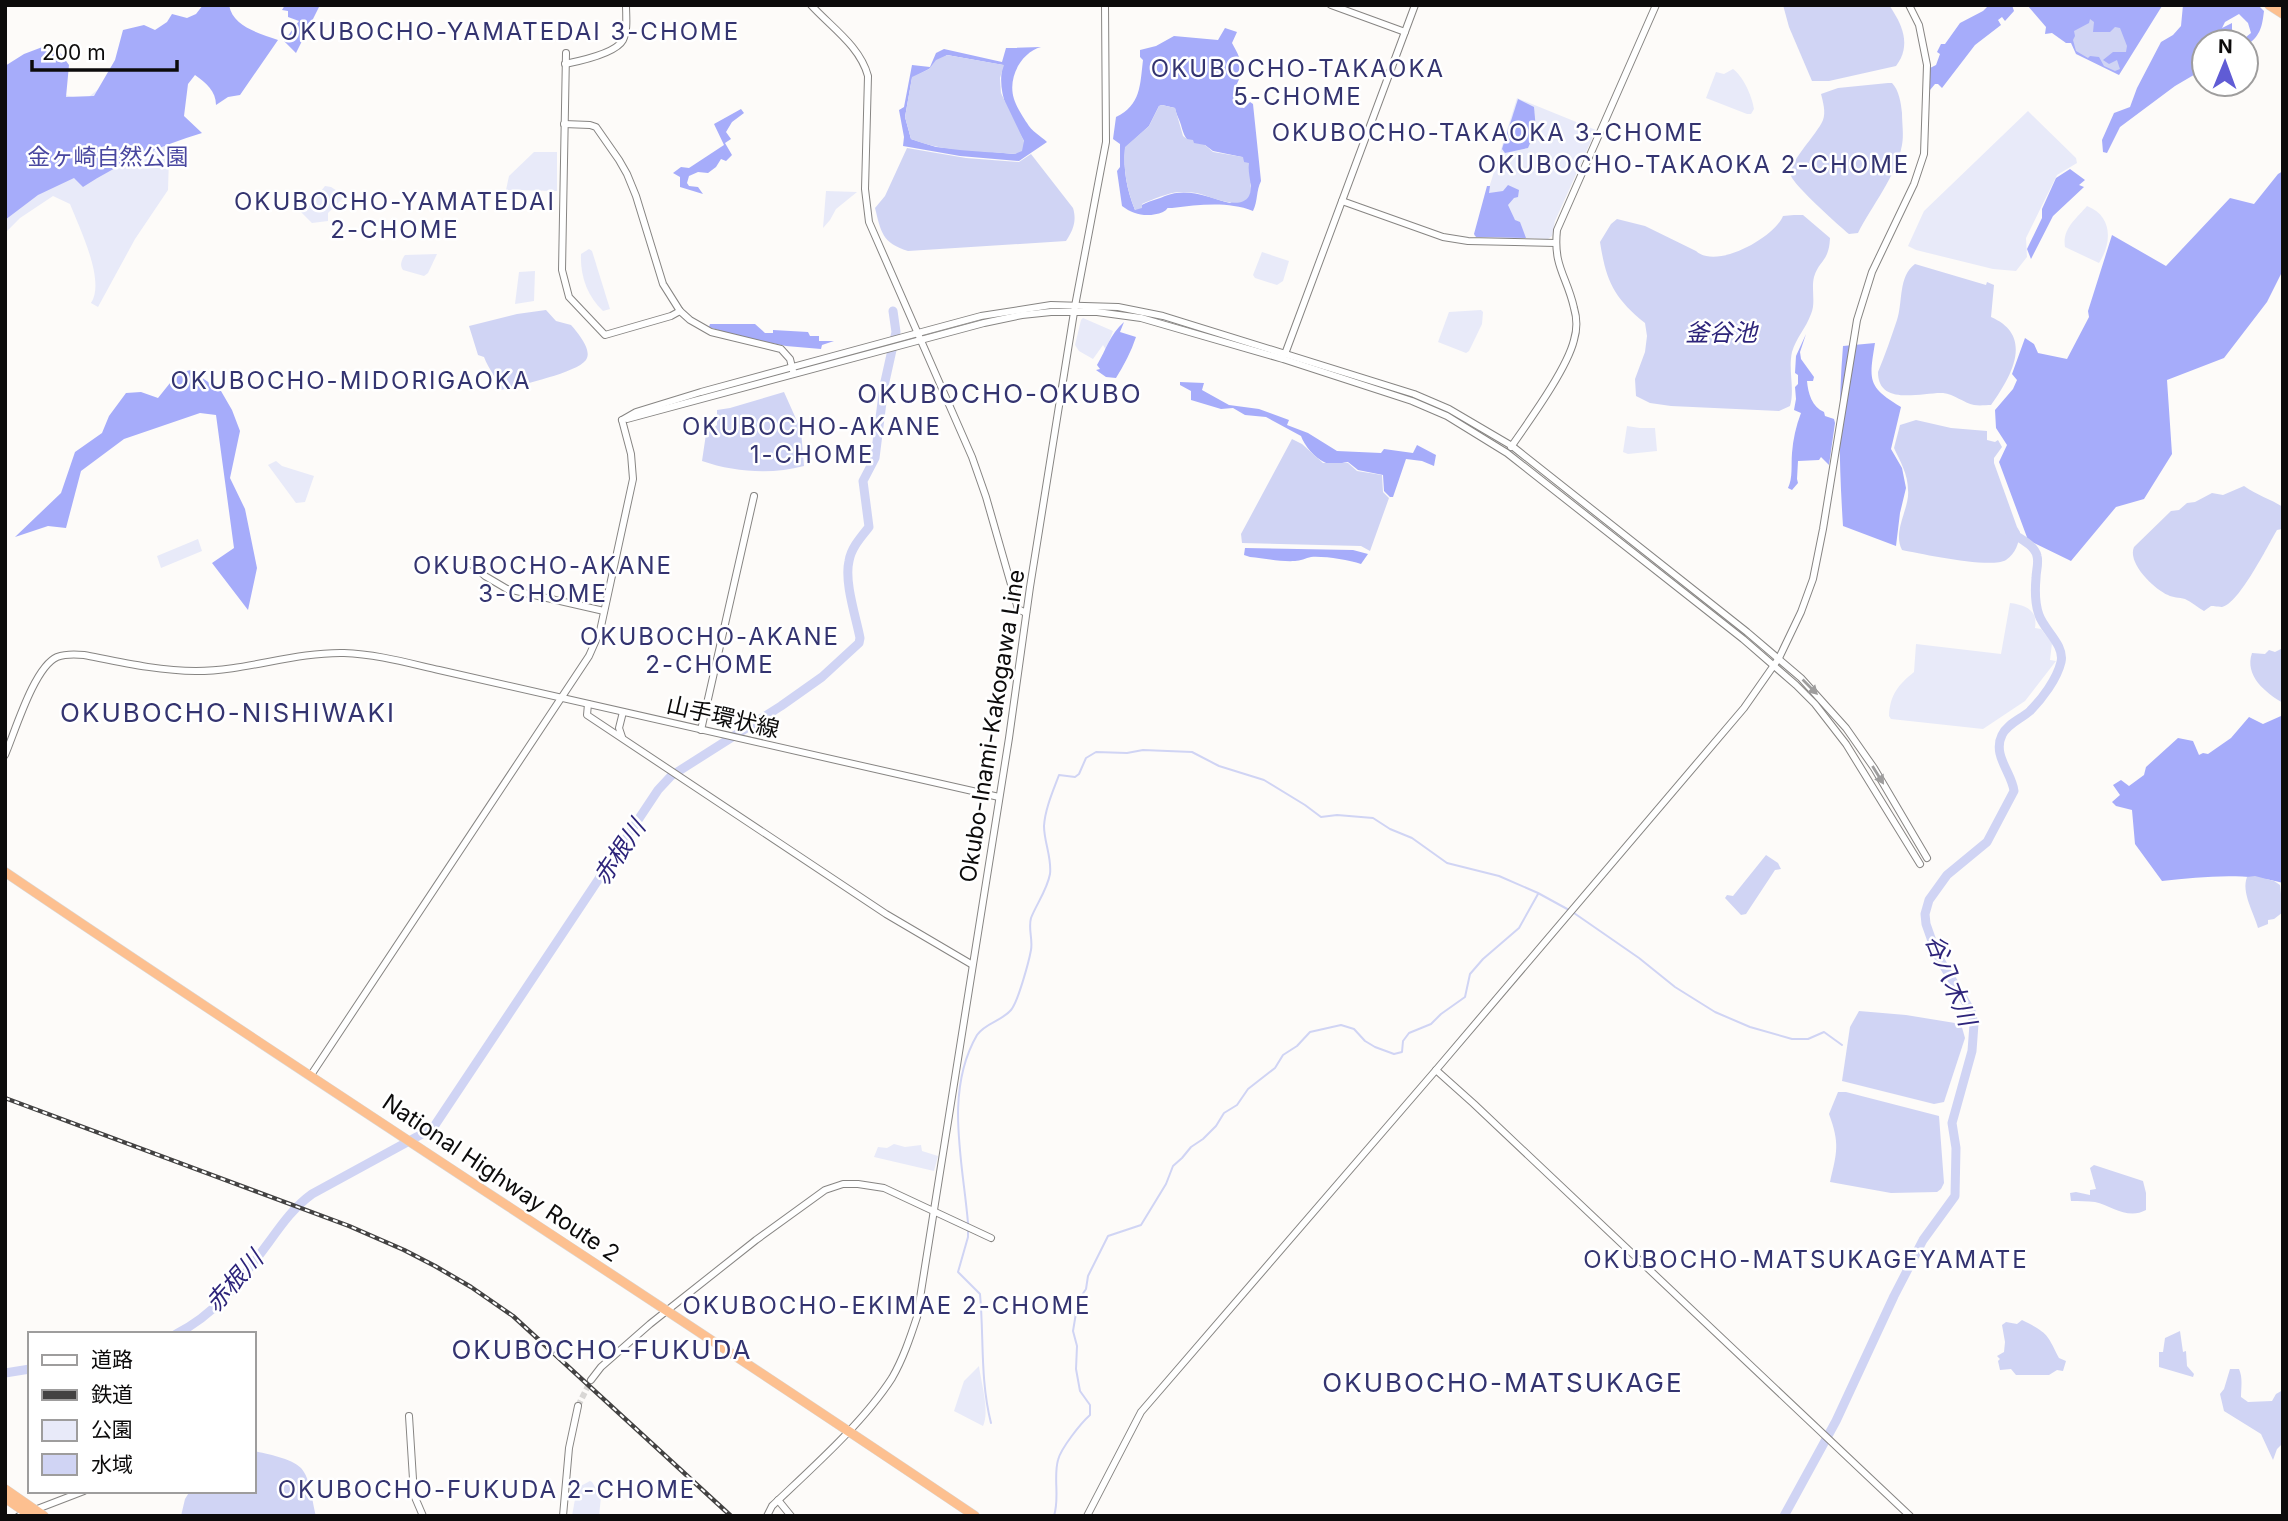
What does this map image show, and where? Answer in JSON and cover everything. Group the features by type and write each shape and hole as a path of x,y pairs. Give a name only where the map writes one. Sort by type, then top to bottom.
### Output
{"highway":[{"path":"2269,5 2283,14"},
{"name":"National Highway Route 2","path":"5,872 753,1366 975,1516"},
{"path":"5,1489 32,1514"},
{"path":"5,1498 32,1514"}],"street":[{"path":"565,64 608,51 620,44 625,34 626,5"},
{"path":"811,5 858,52 865,64 868,76 865,189 869,222 980,476 1018,610 1026,613"},
{"name":"Okubo-Inami-Kakogawa Line","path":"767,1516 778,1500 871,1406 892,1377 907,1348 917,1317 1026,613 1075,309 1106,142 1105,5"},
{"path":"1331,5 1405,32"},
{"path":"1284,356 1415,5"},
{"path":"1510,449 1561,370 1574,342 1574,306 1562,277 1556,243 1561,219 1656,5"},
{"path":"1087,1516 1141,1412 1744,708 1779,658 1801,611 1819,552 1857,320 1864,294 1914,184 1924,154 1927,65 1919,26 1909,5"},
{"path":"566,53 562,270 569,297 604,335 680,311"},
{"path":"564,124 596,127 628,174 663,284 680,311 711,332 781,349 786,353 793,371"},
{"path":"1342,201 1443,237 1468,241 1556,243"},
{"path":"311,1075 589,656 600,631 633,479 631,454 622,419 636,412 919,336 981,316 1021,308 1118,307 1142,311 1414,394 1458,414 1510,449 1779,658 1818,695 1846,728 1874,768 1927,858"},
{"path":"1510,449 1774,666 1815,704 1840,735 1920,864"},
{"path":"701,730 754,496"},
{"path":"470,563 507,589 604,611"},
{"name":"山手環状線","path":"5,755 36,679 45,665 57,657 84,655 196,671 315,655 369,654 999,797"},
{"path":"588,704 587,715 886,915 971,964"},
{"path":"623,712 619,728 623,739"},
{"path":"1436,1070 1910,1516"},
{"path":"591,1380 623,1347 756,1240 825,1191 843,1184 884,1188 991,1238"},
{"path":"563,1516 569,1448 578,1406"},
{"path":"409,1416 414,1495 423,1516"},
{"path":"32,1514 79,1493"},
{"path":"778,1500 791,1516"}],"green space":[{"name":"金ヶ崎自然公園","path":"203,5 229,5 231,13 241,24 278,40 240,95 228,97 216,105 212,91 195,75 188,84 184,116 202,133 141,156 83,187 74,178 38,195 5,220 5,66 24,54 53,43 69,65 66,97 94,96 115,60 123,30 144,25 155,30 167,22 172,14 187,18 196,14"},
{"path":"285,5 320,5 296,53 284,41 299,21 288,17 288,11 282,10"},
{"path":"1989,5 2012,5 2014,11 2005,21 2002,17 1998,20 2001,25 1975,45 1942,88 1935,84 1930,90 1930,68 1936,65 1941,44 1945,44 1960,23"},
{"path":"2027,5 2162,6 2119,75 2076,54 2071,43 2066,43 2052,33 2045,34 2046,27"},
{"path":"2183,5 2258,5 2264,11 2260,31 2260,28 2250,28 2239,14 2225,22 2222,28 2190,28 2190,77 2120,127 2107,153 2103,152 2102,140 2114,113 2130,107 2161,42 2181,26"},
{"path":"1225,28 1237,32 1232,43 1241,68 1234,92 1235,101 1237,107 1244,108 1250,102 1253,104 1261,181 1253,211 1213,205 1168,208 1152,215 1141,215 1127,209 1122,206 1117,171 1120,167 1120,144 1113,139 1116,117 1130,107 1138,93 1143,60 1140,50 1156,46 1174,36 1218,40","holes":["1159,106 1175,108 1188,141 1205,145 1213,151 1242,157 1251,186 1249,191 1230,203 1198,194 1173,193 1135,210 1126,180 1125,148 1149,126"]},
{"path":"1041,47 1022,60 1014,74 1012,91 1016,105 1029,126 1047,142 1019,161 960,156 903,146 899,110 904,107 912,65 930,67 936,53 944,49 1002,62 1006,48","holes":["947,55 1003,65 1003,95 1009,114 1024,141 1015,154 936,147 911,139 905,117 912,78"]},
{"name":"金ヶ崎自然公園","path":"145,51 170,126 168,190 135,239 98,307 91,303 95,293 95,281 90,254 70,204 53,196 20,218 5,233 5,80 85,100"},
{"path":"1733,69 1749,92 1754,109 1751,114 1706,98 1716,72 1724,74"},
{"path":"1517,98 1596,130 1555,221 1552,236 1548,239 1474,236"},
{"path":"1518,99 1534,107 1536,130 1528,148 1505,153 1502,149"},
{"path":"741,109 744,113 732,122 726,132 731,139 725,143 732,155 726,161 721,159 708,173 698,172 689,176 689,186 698,187 703,194 680,187 680,177 673,173 681,167 689,168 724,145 714,124"},
{"path":"2028,111 2076,158 2077,163 2057,175 2026,238 2027,257 2016,271 1993,269 1908,246 1924,211"},
{"path":"534,152 557,152 557,191 506,190 509,176"},
{"path":"2070,169 2085,180 2079,185 2084,187 2053,216 2031,259 2027,249 2042,218 2042,209 2056,178"},
{"path":"2283,171 2283,270 2267,302 2224,358 2167,380 2172,454 2144,499 2116,507 2071,561 2028,540 1999,462 2007,445 1996,428 1995,410 2017,380 2012,374 2025,338 2034,344 2038,353 2067,359 2089,317 2088,311 2112,235 2166,266 2230,198 2254,204"},
{"path":"1508,185 1519,190 1518,197 1508,205 1515,220 1520,222 1526,238 1476,237 1474,234 1487,186 1490,186 1489,193 1503,191"},
{"path":"325,186 345,196 328,213 328,221 312,223 300,211"},
{"path":"826,191 857,192 836,209 823,228"},
{"path":"2087,206 2102,216 2108,231 2106,247 2099,263 2065,247 2068,230"},
{"path":"589,249 592,251 610,309 603,311 586,285 581,254"},
{"path":"1262,252 1289,261 1283,281 1277,285 1253,275"},
{"path":"437,254 424,276 402,268 401,262 405,255"},
{"path":"535,271 534,301 515,304 519,272"},
{"path":"1481,310 1482,324 1469,351 1466,353 1438,342 1449,312"},
{"path":"1083,318 1113,331 1106,350 1103,345 1093,359 1079,351 1075,345"},
{"path":"1124,322 1120,332 1136,337 1116,378 1106,377 1096,370 1100,369 1097,365 1112,337"},
{"path":"710,324 755,324 765,333 773,333 773,330 808,332 810,336 819,336 819,341 834,341 822,345 821,349 786,346 737,336 709,327"},
{"path":"1806,334 1800,352 1801,359 1814,377 1813,381 1807,381 1810,395 1816,407 1824,412 1825,416 1834,419 1835,423 1829,465 1821,457 1819,460 1798,461 1798,483 1792,490 1788,488 1792,448 1801,413 1794,410 1795,387 1798,384 1798,375 1795,373 1796,356"},
{"path":"1875,343 1873,381 1882,394 1901,407 1891,449 1902,468 1906,488 1896,546 1843,526 1840,392 1843,346"},
{"path":"191,370 221,391 240,431 230,478 245,509 257,568 248,610 212,563 234,548 216,415 200,413 124,439 81,471 66,528 48,526 15,537 61,493 75,452 102,433 109,416 126,393 141,392 158,398 178,373"},
{"path":"1180,382 1204,383 1202,390 1229,405 1259,409 1289,420 1287,425 1308,433 1337,451 1381,453 1384,449 1413,453 1417,445 1436,455 1434,466 1406,459 1393,497 1390,497 1384,491 1383,475 1358,470 1348,462 1324,462 1310,451 1301,436 1266,417 1245,415 1233,408 1221,409 1191,400 1191,391 1180,385"},
{"path":"1627,426 1655,428 1657,451 1628,454 1623,452"},
{"path":"276,461 282,466 314,476 305,502 296,503 268,465"},
{"path":"198,539 202,551 161,568 157,556"},
{"path":"1245,548 1353,550 1368,554 1361,564 1317,557 1284,561 1244,555"},
{"path":"2010,603 2026,607 2033,613 2035,628 2041,629 2052,643 2050,660 2056,661 2025,701 1983,729 1891,719 1889,716 1893,696 1914,672 1916,644 2001,654"},
{"path":"2281,716 2283,883 2238,876 2162,881 2135,844 2132,810 2116,806 2112,802 2120,795 2113,785 2121,780 2129,786 2144,775 2146,767 2178,738 2193,741 2199,755 2208,754 2231,738 2249,717 2263,724"},
{"path":"894,1144 905,1147 921,1145 922,1151 938,1156 934,1171 874,1157 878,1147 887,1148"},
{"path":"979,1366 985,1405 983,1426 954,1411 964,1381"},
{"path":"590,1481 601,1497 599,1516 572,1516 577,1488"}],"water":[{"path":"1783,5 1889,5 1903,35 1901,58 1896,66 1829,81 1812,81 1789,27"},
{"path":"2090,19 2094,22 2093,32 2110,32 2115,27 2120,28 2127,46 2126,52 2113,52 2103,60 2109,64 2117,60 2120,69 2115,71 2104,66 2099,57 2088,58 2076,51 2074,31 2089,23"},
{"path":"947,55 1004,65 1000,78 1001,93 1024,141 1022,151 1015,154 962,150 911,139 905,117 912,77 929,69 936,60"},
{"path":"1892,83 1899,97 1902,113 1903,137 1899,157 1889,180 1858,233 1849,234 1800,188 1791,176 1791,170 1823,120 1821,94 1838,88"},
{"path":"1162,105 1175,108 1183,136 1187,139 1205,145 1213,152 1243,157 1244,162 1249,163 1251,189 1245,201 1231,203 1196,193 1179,192 1151,200 1135,210 1126,180 1125,147 1149,126"},
{"path":"907,148 966,158 1019,162 1031,154 1073,208 1071,233 1066,241 908,251 899,248 884,236 875,208 885,196"},
{"name":"釜谷池","path":"1803,215 1830,238 1828,252 1814,277 1809,319 1792,352 1790,406 1779,411 1671,406 1650,403 1636,396 1635,379 1645,352 1647,336 1645,323 1619,297 1605,268 1600,242 1611,224 1617,219 1645,226 1705,256 1717,257 1757,242 1777,225 1783,216"},
{"path":"1915,264 1994,285 1991,317 2004,325 2016,346 2015,358 2006,382 1991,405 1974,405 1943,393 1893,394 1885,390 1880,383 1878,372 1899,313 1903,283"},
{"path":"546,310 556,321 571,325 585,345 587,358 583,363 562,373 501,390 484,357 478,355 469,326"},
{"path":"784,392 801,430 804,466 779,471 753,471 702,461 706,434 717,425 717,410"},
{"path":"1916,420 1951,428 1987,431 1987,440 1998,440 2002,447 1994,458 1994,463 2020,532 2016,548 2006,560 1972,562 1902,550 1899,535 1908,497 1908,484 1894,448 1900,425"},
{"path":"1292,439 1302,444 1323,463 1348,463 1357,471 1382,475 1383,492 1389,498 1370,551 1361,546 1242,543 1241,534"},
{"path":"2244,486 2283,507 2282,529 2277,530 2252,573 2229,603 2222,607 2211,606 2204,611 2185,599 2168,595 2143,575 2134,560 2134,547 2171,511 2179,510 2187,503 2212,493 2223,495"},
{"path":"2283,648 2283,703 2258,683 2250,661 2252,653 2265,654 2269,650 2275,652"},
{"path":"1766,855 1778,863 1781,869 1775,870 1746,914 1741,915 1725,898 1727,895 1733,896"},
{"path":"2255,876 2280,885 2283,912 2258,928 2246,889 2247,877"},
{"path":"1859,1011 1961,1024 1965,1038 1944,1102 1934,1104 1842,1081 1850,1027"},
{"path":"1838,1092 1939,1116 1944,1183 1941,1189 1937,1192 1891,1193 1830,1182 1836,1148 1829,1114"},
{"path":"2094,1165 2143,1181 2146,1210 2133,1214 2095,1202 2071,1201 2070,1193 2090,1195 2090,1190 2096,1189 2090,1168"},
{"path":"2022,1320 2046,1335 2059,1358 2066,1361 2063,1371 2057,1370 2049,1375 2016,1375 2011,1369 2000,1370 2000,1359 1997,1356 2004,1352 2005,1342 2002,1325 2006,1322 2017,1324"},
{"path":"2180,1331 2183,1352 2186,1351 2187,1366 2194,1374 2193,1377 2159,1367 2159,1352 2163,1352 2165,1338"},
{"path":"2230,1369 2239,1369 2241,1397 2248,1402 2272,1401 2276,1394 2283,1390 2283,1443 2277,1449 2273,1460 2261,1434 2224,1411 2220,1394"},
{"path":"256,1451 285,1459 301,1468 309,1484 316,1516 181,1516 189,1493 256,1493"}],"waterway":[{"name":"赤根川","path":"180,1332 204,1316 228,1294 289,1216 312,1194 433,1128 658,790 671,776 822,677 859,643 848,569 852,552 869,527 863,481 875,458 884,386 896,332 893,311"},
{"name":"谷八木川","path":"1784,1516 1836,1421 1923,1240 1955,1196 1956,1148 1952,1123 1972,1051 1974,1024 1971,1011 1937,955 1925,914 1929,900 1947,875 1987,842 2014,791 1999,750 2002,735 2039,701 2053,682 2061,662 2060,650 2038,611 2035,592 2038,561 2036,552 2010,532"},
{"path":"968,1223 958,1128 958,1103 967,1057 977,1035 1014,1006 1026,972 1031,950 1031,918 1050,874 1044,826 1059,775 1075,777 1086,758 1096,752 1192,752 1219,766 1264,780 1321,817 1337,815 1373,818 1412,838 1447,863 1499,876 1569,910"},
{"path":"1054,1516 1058,1460 1072,1436 1090,1415 1090,1405 1080,1391 1076,1369 1077,1346 1073,1331 1078,1301 1086,1289 1088,1276 1108,1236 1141,1225 1166,1184 1173,1166 1216,1126 1224,1113 1237,1105 1248,1089 1275,1068 1283,1055 1297,1046 1310,1032 1341,1025 1354,1029 1375,1047 1394,1054 1402,1052 1403,1041 1409,1033 1431,1024 1465,997 1470,974 1519,928 1538,894"},
{"path":"1574,913 1639,958 1675,987 1715,1012 1750,1027 1792,1039 1808,1039 1824,1032 1842,1045"},
{"path":"968,1229 958,1272 980,1294 984,1375 991,1423"},
{"name":"赤根川","path":"5,1373 28,1369"}],"tunnel":[{"path":"578,1406 591,1380"}],"railway":[{"path":"5,1098 349,1226 435,1266 513,1316 731,1516"}],"district":[{"name":"OKUBOCHO-YAMATEDAI 3-CHOME","path":"510,31"},
{"name":"OKUBOCHO-TAKAOKA 5-CHOME","path":"1298,82"},
{"name":"OKUBOCHO-TAKAOKA 3-CHOME","path":"1488,132"},
{"name":"OKUBOCHO-TAKAOKA 2-CHOME","path":"1694,164"},
{"name":"OKUBOCHO-YAMATEDAI 2-CHOME","path":"395,215"},
{"name":"OKUBOCHO-MIDORIGAOKA","path":"351,380"},
{"name":"OKUBOCHO-OKUBO","path":"1000,393"},
{"name":"OKUBOCHO-AKANE 1-CHOME","path":"812,440"},
{"name":"OKUBOCHO-AKANE 3-CHOME","path":"543,579"},
{"name":"OKUBOCHO-AKANE 2-CHOME","path":"710,650"},
{"name":"OKUBOCHO-NISHIWAKI","path":"228,712"},
{"name":"OKUBOCHO-MATSUKAGEYAMATE","path":"1806,1259"},
{"name":"OKUBOCHO-EKIMAE 2-CHOME","path":"887,1305"},
{"name":"OKUBOCHO-FUKUDA","path":"602,1349"},
{"name":"OKUBOCHO-MATSUKAGE","path":"1503,1382"},
{"name":"OKUBOCHO-FUKUDA 2-CHOME","path":"487,1489"}]}
